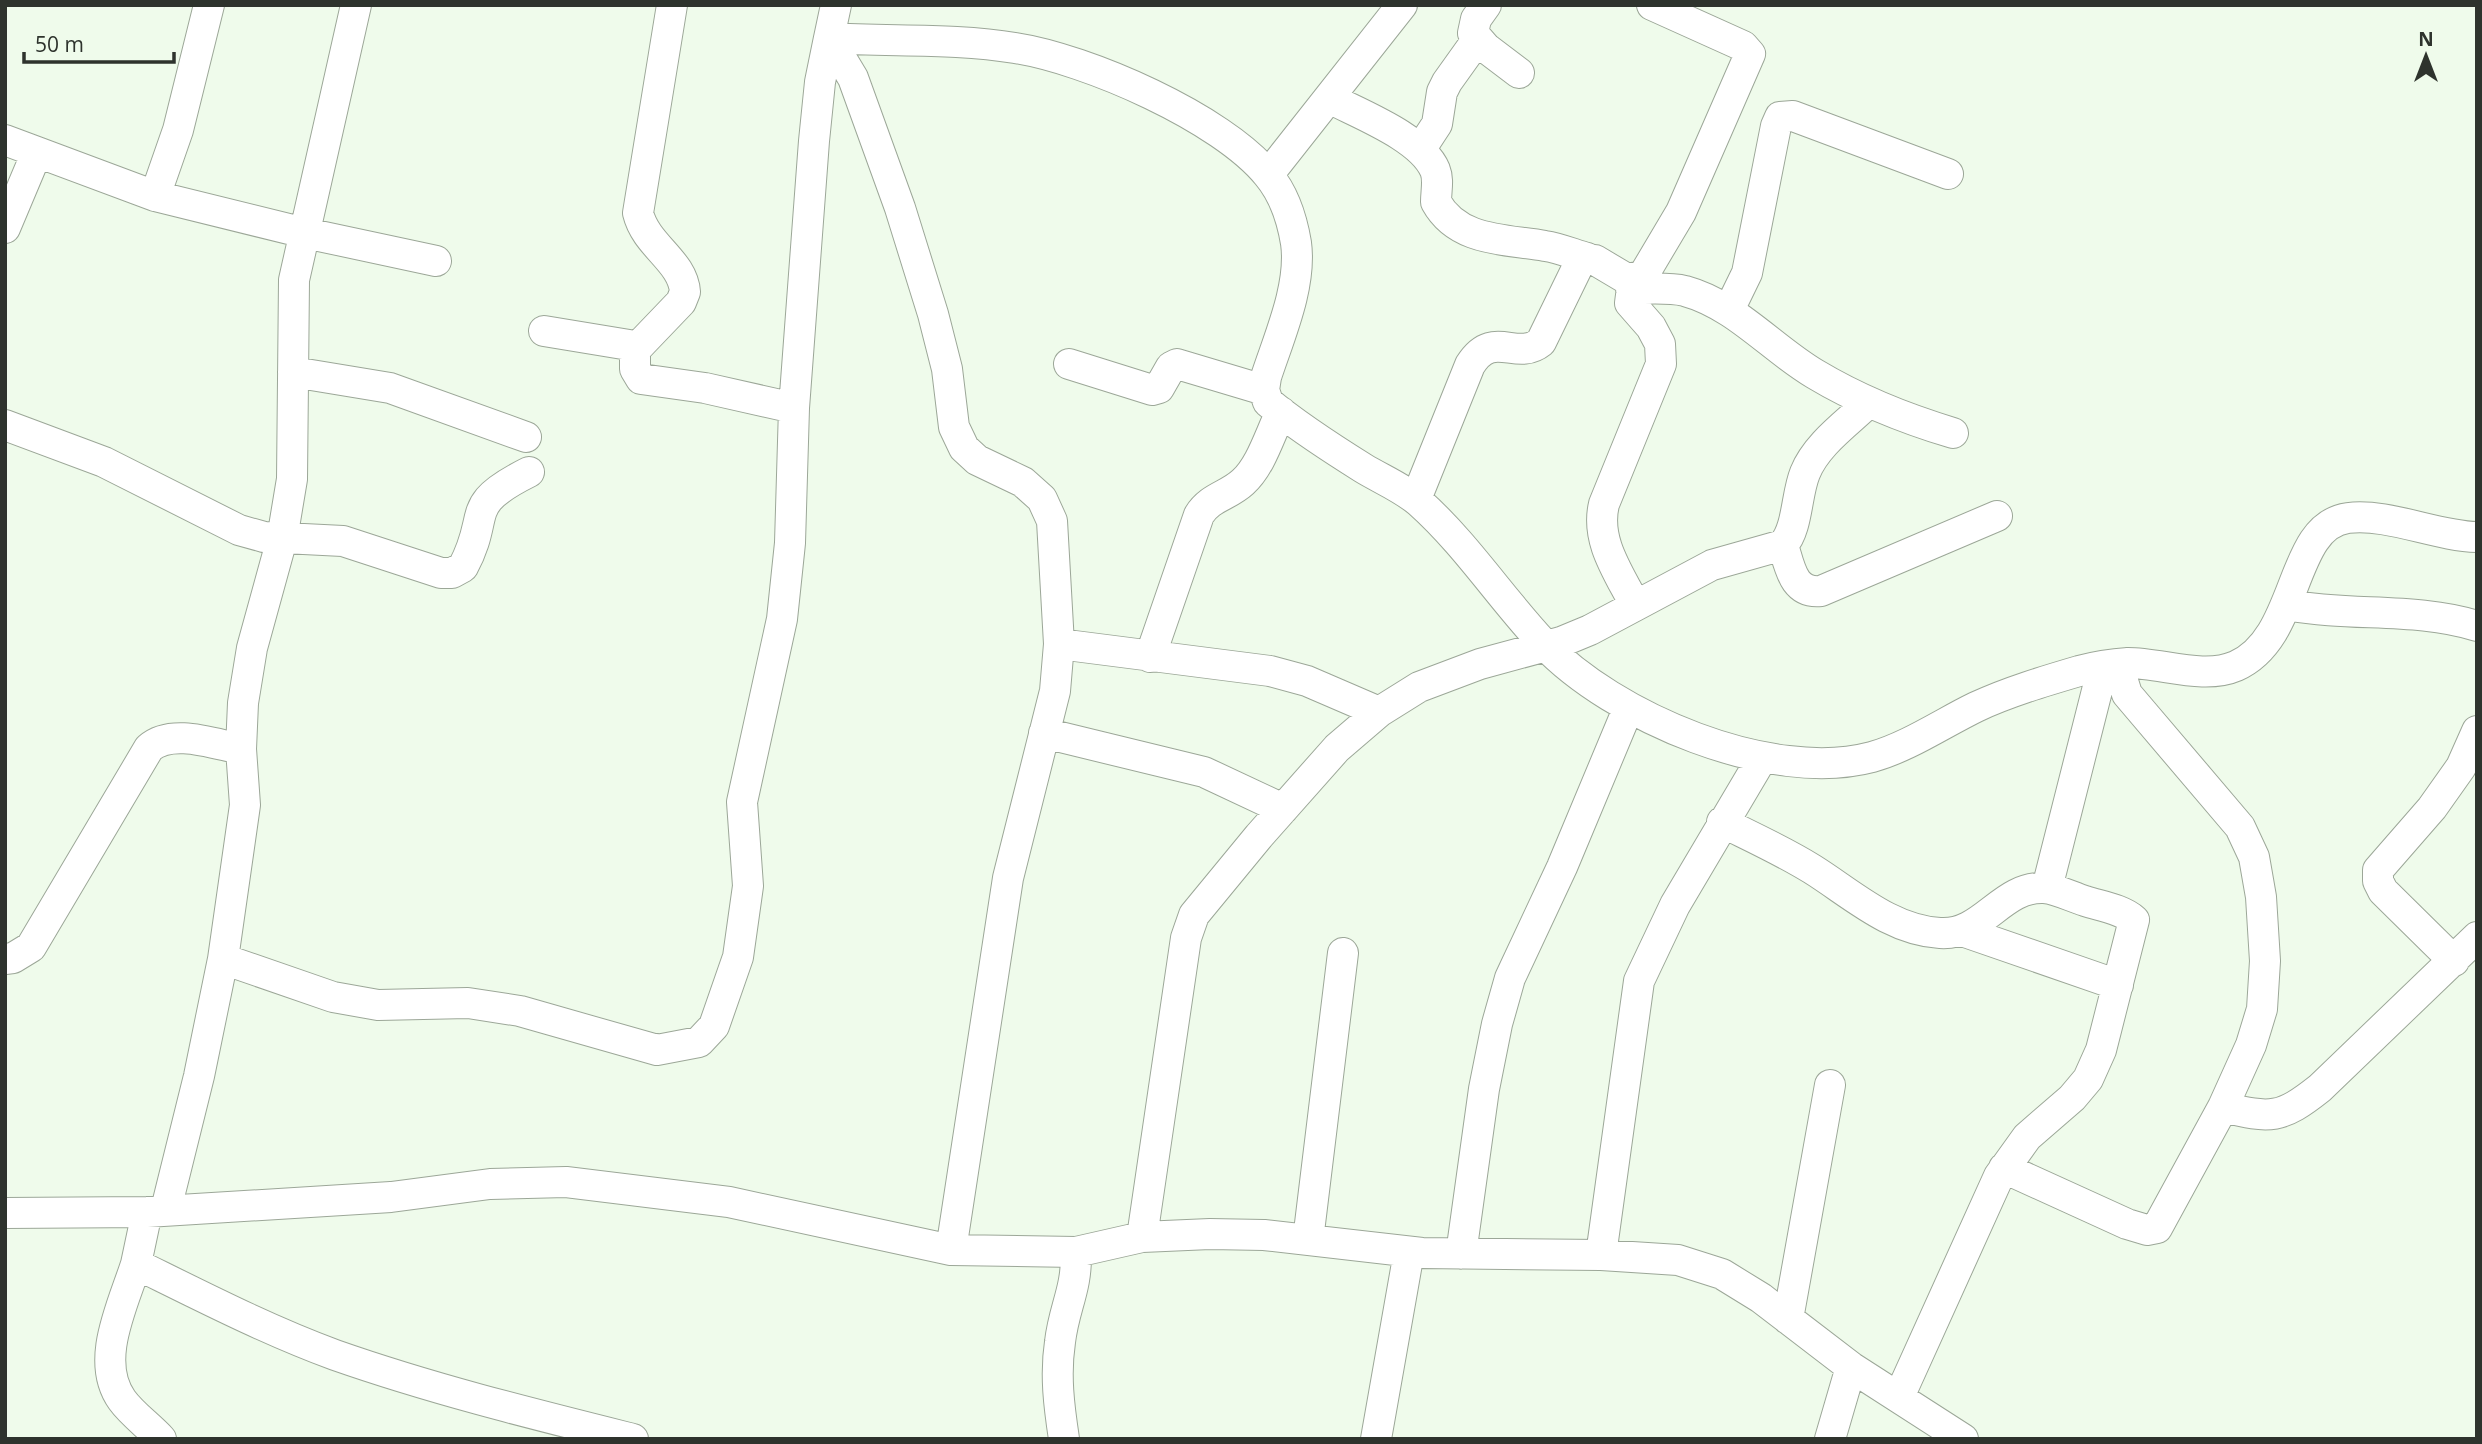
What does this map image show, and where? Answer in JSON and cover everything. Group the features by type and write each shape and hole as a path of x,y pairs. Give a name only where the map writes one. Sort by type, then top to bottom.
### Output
{"street":[{"path":"155,195 177,130 209,5"},
{"path":"146,1432 118,1393 110,1364 112,1340 136,1264 157,1211 199,1076 223,959 245,805 241,749 243,703 252,648 282,539 292,479 295,280 356,5"},
{"path":"672,5 638,212 647,236 679,272 685,292 681,302 635,350 635,369 641,379 705,388 794,408"},
{"path":"223,959 332,998 378,1006 468,1003 520,1012 657,1049 678,1048 699,1042 714,1026 738,957 748,886 743,802 782,619 790,543 794,408 819,94 836,5"},
{"path":"1268,175 1402,5"},
{"path":"1486,5 1473,27 1477,40 1519,73"},
{"path":"1632,284 1643,276 1681,212 1750,59 1750,54 1742,46 1652,5"},
{"path":"830,38 1014,48 1073,60 1119,78 1197,121 1241,150 1268,175 1290,213 1296,247 1292,287 1273,401 1256,465 1244,482 1206,504 1199,515 1150,657"},
{"path":"830,38 853,78 900,208 947,369 954,427 964,448 977,460 1023,482 1042,499 1052,521 1059,644 1055,691 1008,878 970,1110 951,1250"},
{"path":"1420,150 1437,124 1442,92 1477,40"},
{"path":"1329,98 1402,136 1420,150 1435,170 1437,202 1459,227 1479,236 1545,246 1587,258 1632,284 1682,290 1729,310 1812,373 1867,404 1953,433"},
{"path":"1729,310 1747,273 1780,117 1793,116 1948,174"},
{"path":"5,140 155,195 305,233 436,261"},
{"path":"5,228 37,152"},
{"path":"1416,499 1478,352 1491,346 1525,349 1541,342 1576,266 1587,258"},
{"path":"1632,284 1632,309 1660,344 1661,364 1604,504 1601,528 1604,543 1634,605"},
{"path":"544,331 621,343 635,350"},
{"path":"1069,364 1152,390 1159,388 1171,367 1177,364 1273,401 1416,499 1454,537 1545,646 1628,709 1681,733 1762,758 1822,764 1873,757 1980,705 2081,671 2115,665 2199,671 2232,668 2253,657 2271,637 2288,605 2297,576 2314,538 2335,521 2352,517 2477,537"},
{"path":"293,372 390,388 526,437"},
{"path":"1142,1237 1186,938 1194,915 1283,809 1337,748 1379,712 1419,687 1480,664 1545,646 1590,629 1712,565 1783,545 1789,538 1796,499 1806,469 1825,444 1867,404"},
{"path":"7,433 104,462 239,530 282,539 312,537 343,541 441,573 452,573 463,567 479,512 488,497 499,487 529,472"},
{"path":"1783,545 1793,577 1800,587 1811,592 1821,591 1997,516"},
{"path":"2288,605 2349,614 2449,618 2477,626"},
{"path":"1059,644 1270,671 1307,681 1379,712"},
{"path":"2047,888 2115,665"},
{"path":"2004,1168 2127,1224 2147,1230 2157,1228 2223,1107 2252,1045 2262,1009 2265,961 2261,897 2254,857 2240,827 2127,694 2115,665"},
{"path":"1461,1254 1484,1089 1497,1024 1510,978 1562,867 1628,709"},
{"path":"2454,961 2383,891 2378,881 2378,870 2461,767 2477,732"},
{"path":"1044,733 1203,772 1283,809"},
{"path":"5,959 13,958 31,947 149,748 159,739 173,737 241,749"},
{"path":"1601,1255 1639,981 1654,944 1722,822 1762,758"},
{"path":"1722,822 1813,870 1886,917 1929,931 1962,931 2118,985"},
{"path":"1899,1397 1979,1215 2004,1168 2026,1137 2072,1098 2088,1079 2101,1050 2134,920 2047,888 2015,892 1962,931"},
{"path":"2223,1107 2269,1116 2293,1110 2320,1088 2477,937"},
{"path":"1308,1240 1343,953"},
{"path":"1788,1319 1830,1085"},
{"path":"5,1213 157,1211 297,1204 391,1197 490,1184 566,1182 729,1202 951,1250 1076,1252 1142,1237 1210,1234 1308,1240 1409,1252 1601,1255 1678,1260 1722,1274 1761,1298 1851,1367 1899,1397 1948,1434"},
{"path":"1065,1439 1057,1378 1060,1340 1076,1279 1076,1252"},
{"path":"1376,1439 1409,1252"},
{"path":"136,1264 259,1323 335,1354 533,1414 633,1439"},
{"path":"1830,1439 1851,1367"}]}
